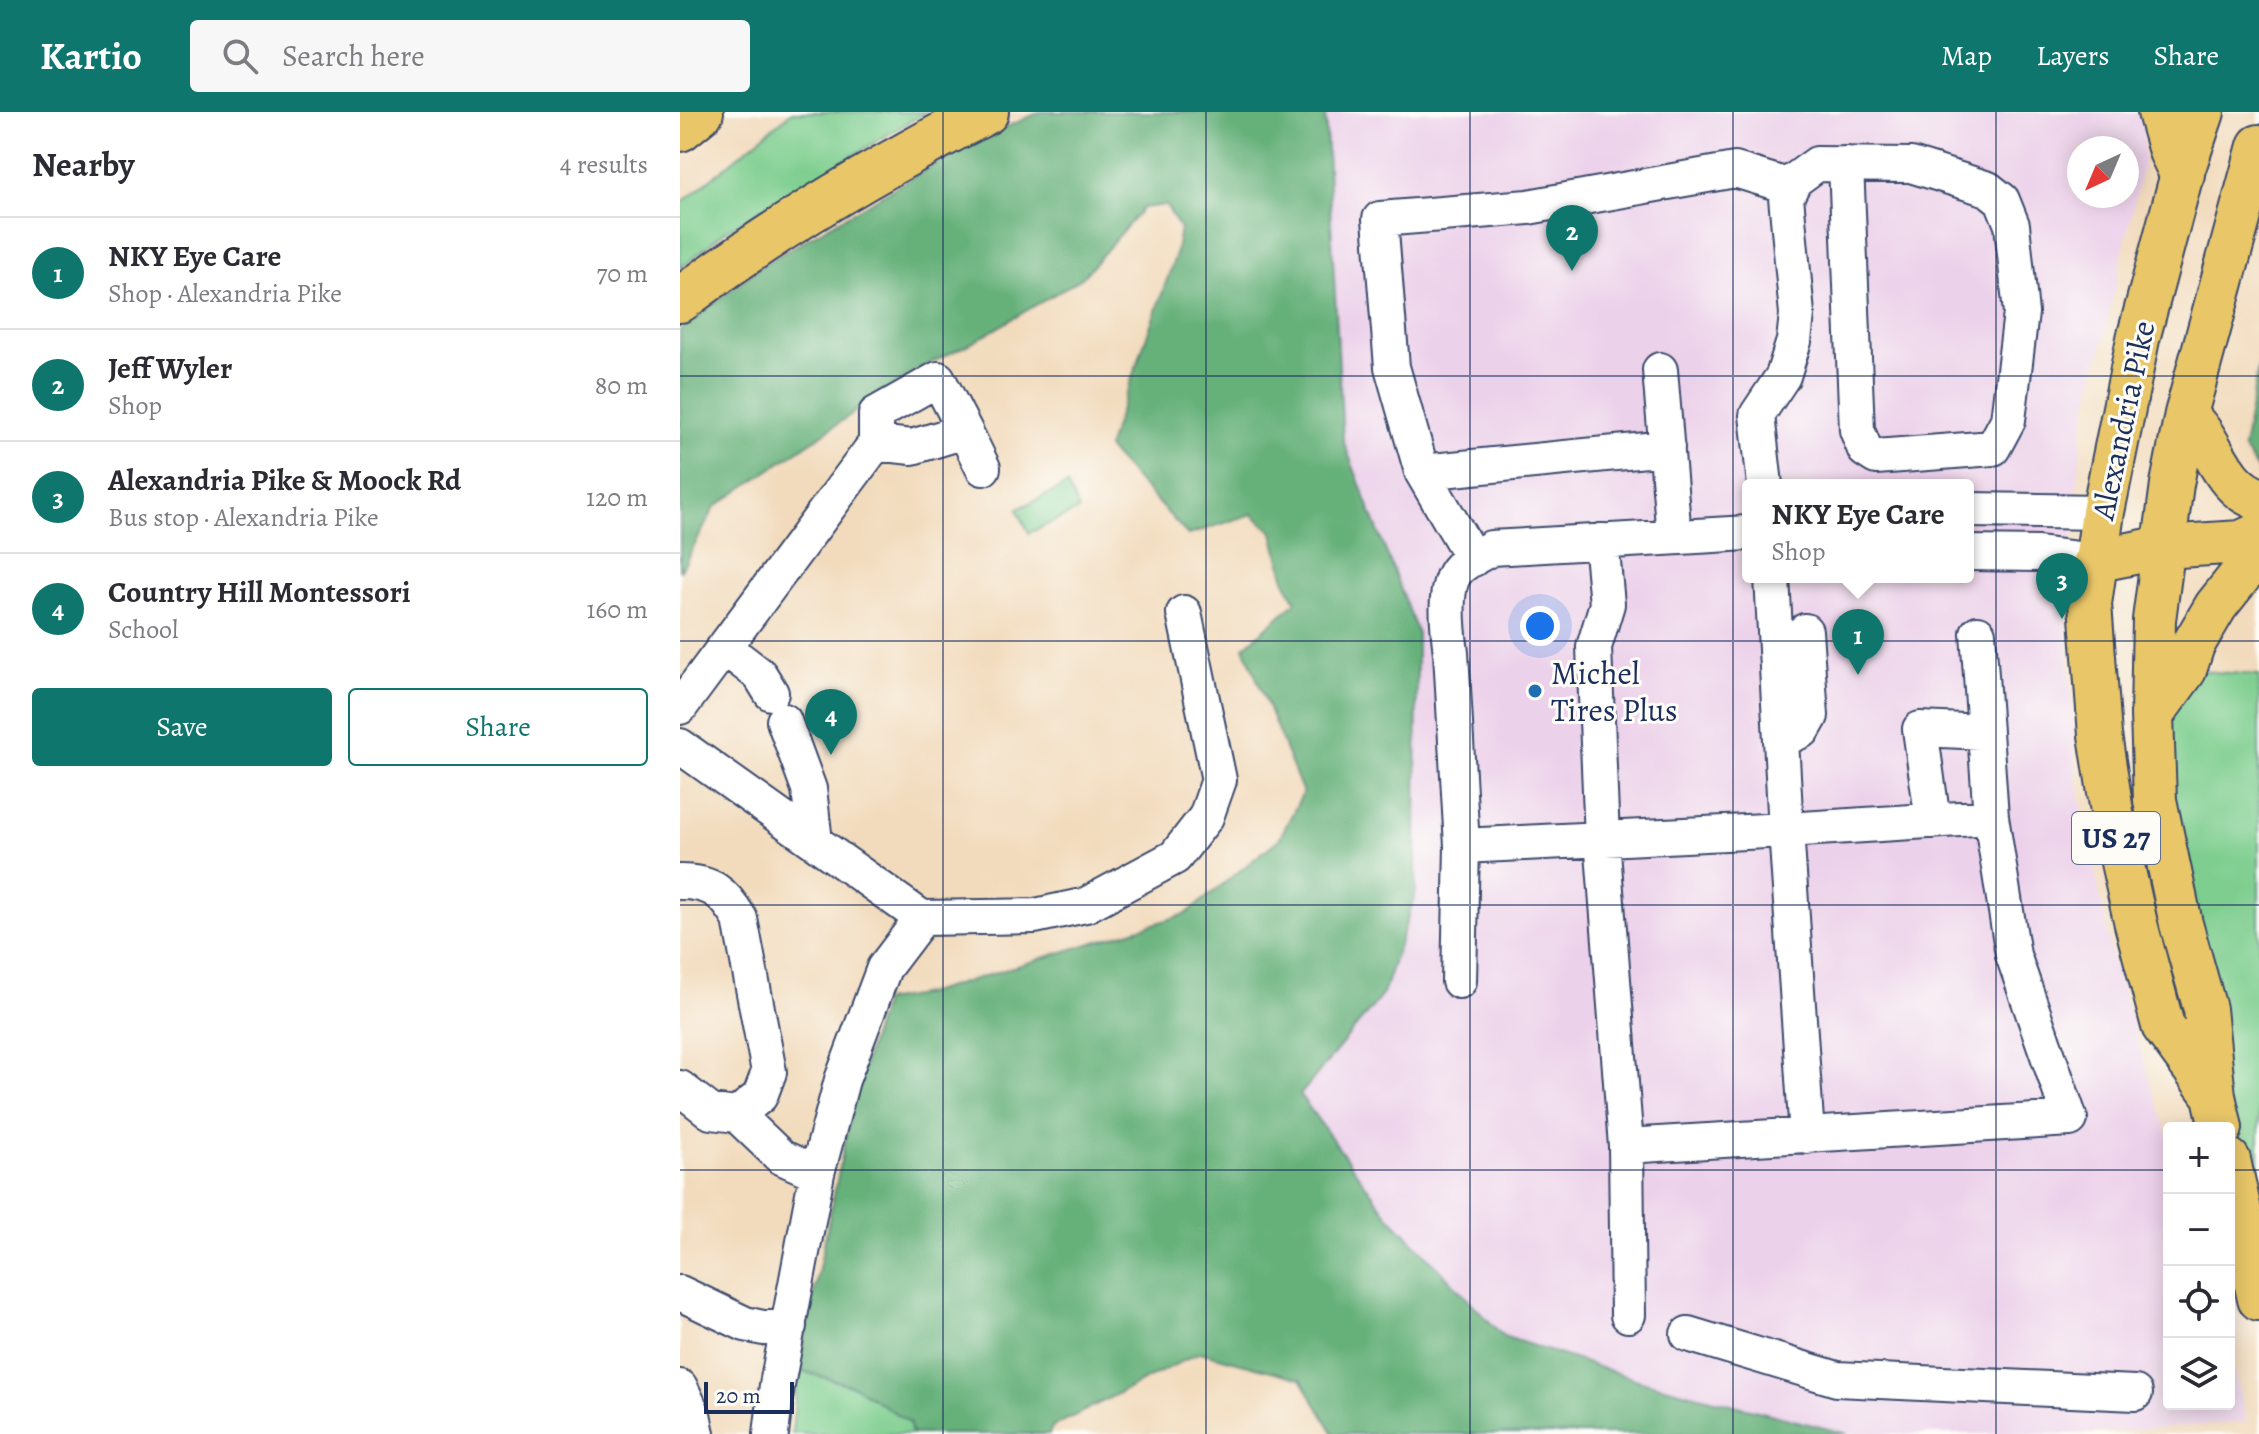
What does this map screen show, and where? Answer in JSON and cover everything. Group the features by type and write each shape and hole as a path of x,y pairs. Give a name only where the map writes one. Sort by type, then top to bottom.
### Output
{"highway":[{"path":"680,129 701,112"},
{"path":"680,300 804,213 899,157 986,112"},
{"path":"2160,112 2171,151 2182,174"}],"main road":[{"name":"Alexandria Pike","path":"2203,112 2182,174 2138,339 2103,512 2090,604 2100,735 2115,831 2163,1026 2217,1112"},
{"name":"Alexandria Pike","path":"2217,1112 2205,1009 2181,924 2155,800 2152,715 2154,620 2186,414 2259,146"},
{"path":"2186,414 2204,436 2224,473 2248,496 2259,499"},
{"path":"2103,512 2163,547"},
{"path":"2095,561 2163,547 2241,542 2259,534"},
{"path":"2152,715 2185,670 2193,645 2216,606 2259,552"},
{"path":"2235,1188 2259,1299"}],"lane":[{"path":"1764,479 1757,415 1783,376 1794,341 1797,314 1786,197 1795,180 1817,164 1846,164 1911,165 1988,189 2002,200 2012,225 2021,313 2008,420 1993,448 1876,457 1865,450 1857,430 1846,164"},
{"path":"1473,559 1422,472 1392,367 1380,219 1528,207 1735,170 1791,187"},
{"path":"1660,370 1674,537"},
{"path":"680,707 876,443 876,414 938,379 983,468"},
{"path":"876,443 912,447 965,431"},
{"path":"1422,472 1667,448"},
{"path":"1974,510 2103,512"},
{"path":"1459,981 1462,846 1447,623 1449,587 1459,568 1491,548 1742,533"},
{"path":"1601,541 1607,604 1594,647 1602,839 1626,1146 1628,1315"},
{"path":"1974,553 2038,554 2095,561"},
{"path":"1772,583 1807,1136"},
{"path":"680,746 922,918 1035,916 1086,905 1175,857 1206,817 1219,780 1184,613"},
{"path":"1781,740 1803,730 1811,716 1805,631"},
{"path":"1626,1146 2070,1119 2013,955 1991,817 1978,633"},
{"path":"725,648 760,675 778,707 809,789 815,842"},
{"path":"1933,821 1920,729 1985,732"},
{"path":"1462,846 1991,817"},
{"path":"680,882 702,882 729,900 740,919 769,1072 760,1096 737,1115"},
{"path":"771,1434 817,1173 842,1080 884,968 922,918"},
{"path":"680,1088 711,1112 737,1115 781,1157 817,1173"},
{"path":"680,1293 745,1324 763,1328 789,1326"},
{"path":"1688,1334 1837,1379 2135,1393"},
{"path":"680,1387 693,1414 697,1434"}],"shaded area":[{"path":"1325,112 2140,112 2144,118 2144,160 2139,182 2139,136 2067,136 2067,208 2133,208 2082,432 2066,624 2077,781 2114,965 2163,1122 2163,1410 2235,1410 2235,1375 2247,1422 2075,1434 1848,1434 1641,1381 1503,1336 1387,1214 1299,1095 1383,994 1416,892 1417,632 1343,440"}],"green space":[{"path":"792,112 926,112 724,232 680,269 680,204"},
{"path":"1040,112 1325,112 1343,440 1417,632 1416,892 1383,994 1300,1095 1387,1214 1503,1336 1641,1381 1848,1434 1334,1434 1301,1379 1200,1352 1052,1427 1049,1434 912,1434 909,1422 854,1386 798,1370 856,1088 884,1001 926,994 1186,914 1279,839 1303,793 1244,647 1296,602 1285,581 1273,532 1252,514 1188,535 1107,448 1175,257 1180,229 1166,205 1143,208 1082,278 973,342 918,369 715,507 680,572 680,330 764,264 973,142"},
{"path":"2259,363 2259,473 2243,448"},
{"path":"1067,485 1079,510 1029,533 1017,509"},
{"path":"2185,670 2259,675 2259,1299 2235,1168 2235,1122 2227,1122 2152,715"},
{"path":"798,1370 854,1386 909,1422 912,1434 792,1434"}],"place":[{"name":"Jeff Wyler","path":"1572,271"},
{"name":"Alexandria Pike & Moock Rd","path":"2062,619"},
{"name":"NKY Eye Care","path":"1858,675"},
{"name":"Michel Tires Plus","path":"1535,691"},
{"name":"Country Hill Montessori","path":"831,755"}]}
